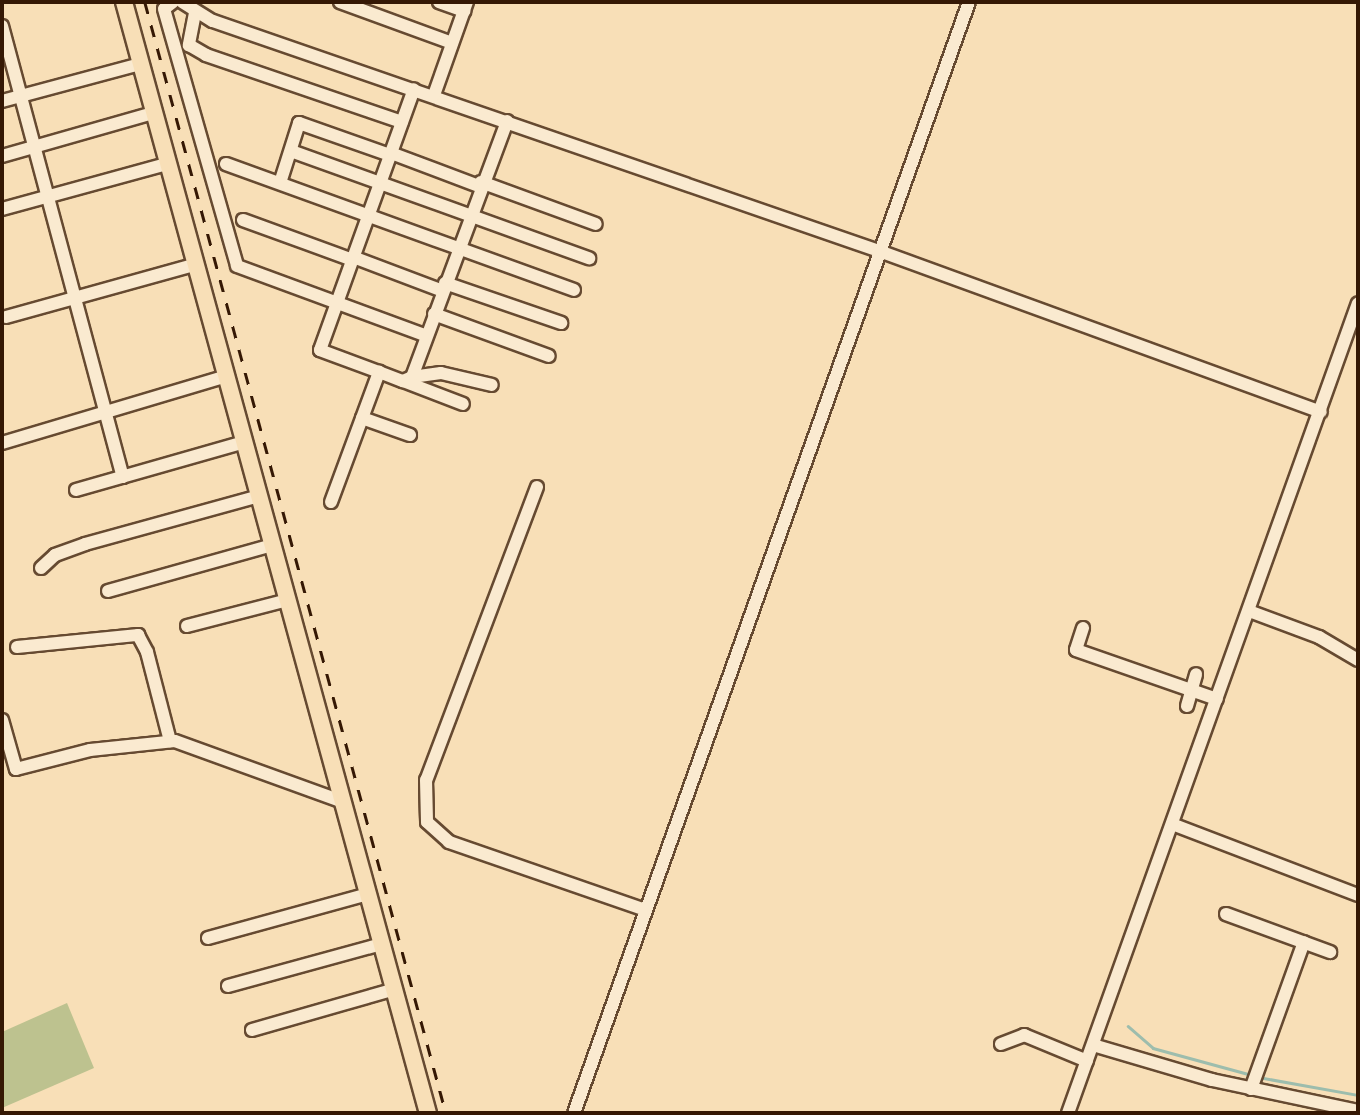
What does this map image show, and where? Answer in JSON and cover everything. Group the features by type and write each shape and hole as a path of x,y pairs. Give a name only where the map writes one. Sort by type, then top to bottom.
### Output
{"main road":[{"path":"124,2 284,601 396,989 428,1113"}],"street":[{"path":"173,2 164,9 237,266 427,335"},
{"path":"182,2 195,13 879,251 1321,412"},
{"path":"341,2 452,43"},
{"path":"434,95 465,6 439,2"},
{"path":"573,1113 969,2"},
{"path":"195,13 189,46 206,55 402,122"},
{"path":"2,26 124,477"},
{"path":"2,101 140,64"},
{"path":"414,89 320,350 379,372 407,379 463,404"},
{"path":"2,156 153,113"},
{"path":"407,379 427,335 480,184 507,121"},
{"path":"280,183 299,123 596,224"},
{"path":"291,150 589,258"},
{"path":"2,209 167,164"},
{"path":"226,164 574,290"},
{"path":"243,220 353,258 561,323"},
{"path":"6,317 194,265"},
{"path":"1068,1113 1358,303"},
{"path":"434,314 549,356"},
{"path":"331,502 379,372"},
{"path":"407,379 441,373 492,385"},
{"path":"2,443 224,377"},
{"path":"362,418 410,435"},
{"path":"76,490 241,443"},
{"path":"537,487 426,780 427,822 449,842 645,910"},
{"path":"41,568 55,555 85,544 256,497"},
{"path":"108,590 269,546"},
{"path":"187,626 284,601"},
{"path":"1248,611 1319,637 1358,660"},
{"path":"1083,628 1074,649 1217,699"},
{"path":"18,647 138,635 147,652 170,741"},
{"path":"1187,706 1194,691 1196,674"},
{"path":"2,720 16,769 90,750 170,741 341,800"},
{"path":"1172,824 1358,895"},
{"path":"208,938 368,894"},
{"path":"1226,914 1330,952"},
{"path":"1254,1081 1304,942"},
{"path":"228,986 382,944"},
{"path":"252,1030 396,989"},
{"path":"1001,1045 1024,1035 1087,1061"},
{"path":"1093,1045 1254,1081 1358,1111"}],"green space":[{"path":"67,1003 94,1068 2,1108 2,1032"}],"waterway":[{"path":"1128,1026 1153,1048 1252,1075"},
{"path":"1258,1077 1358,1095"}],"railway":[{"path":"145,2 446,1113"}]}
